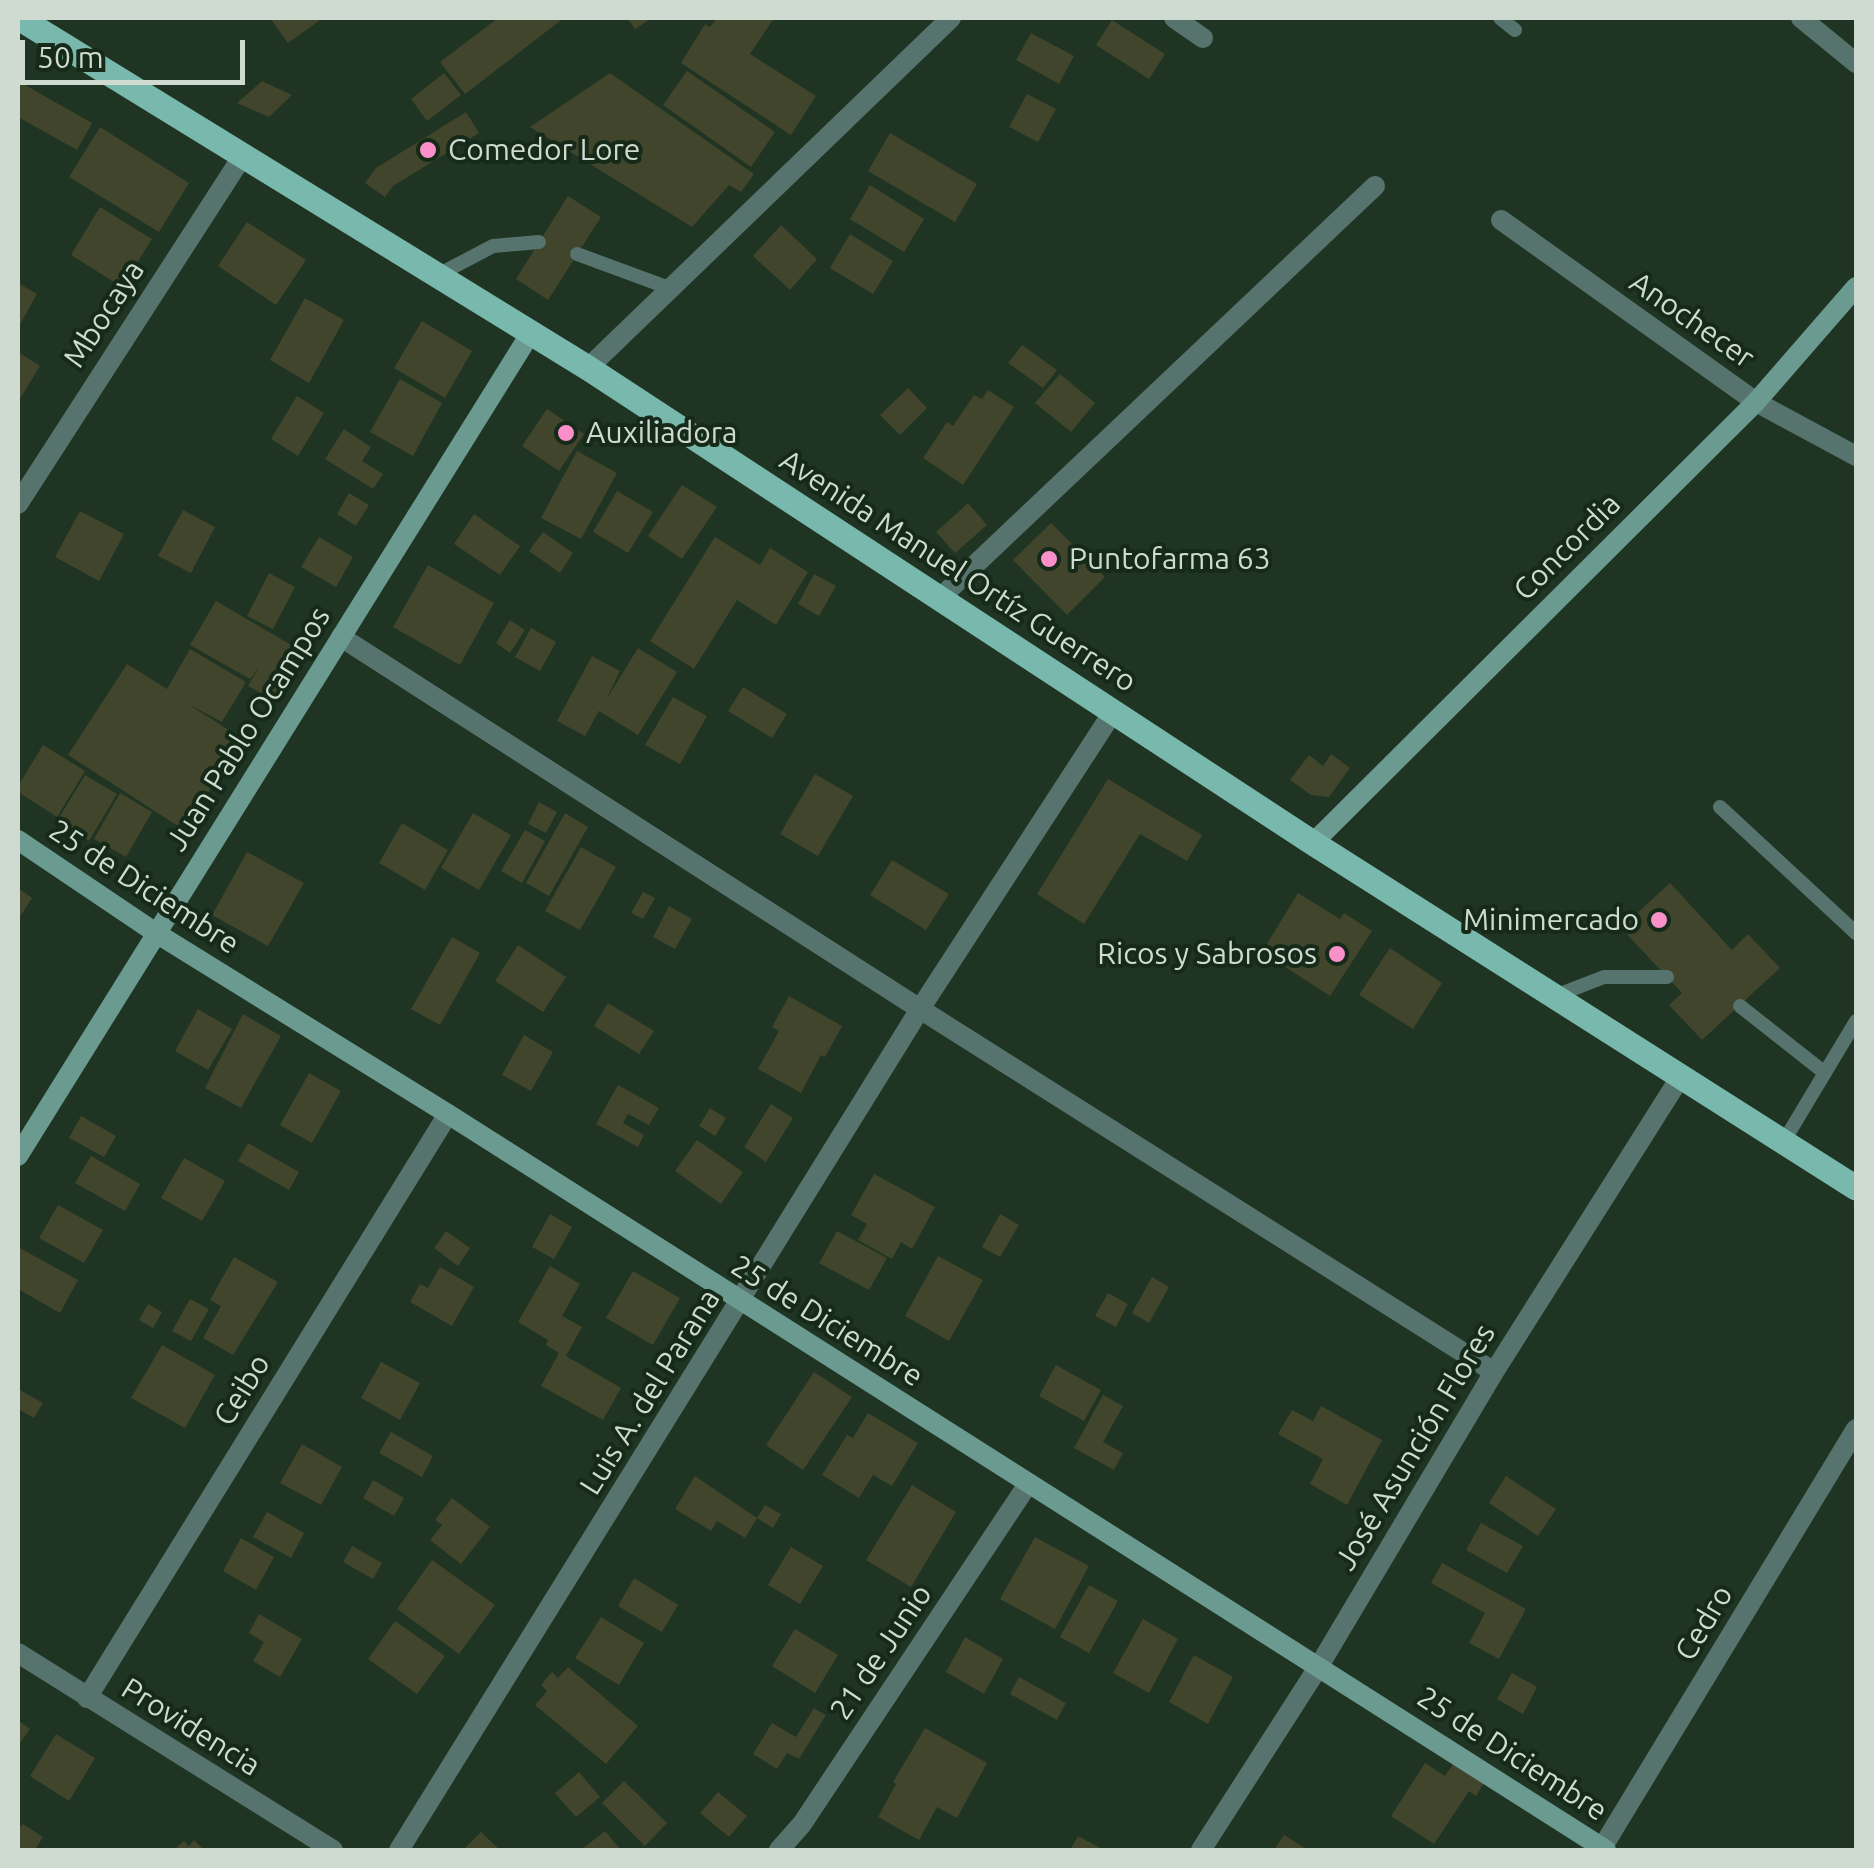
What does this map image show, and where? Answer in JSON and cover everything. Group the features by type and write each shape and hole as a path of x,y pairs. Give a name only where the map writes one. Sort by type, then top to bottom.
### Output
{"main road":[{"name":"Avenida Manuel Ortíz Guerrero","path":"20,18 588,368 1312,842 1856,1188"}],"street":[{"path":"588,368 951,18"},
{"path":"1174,18 1203,38"},
{"path":"1801,18 1856,64"},
{"name":"Mbocaya","path":"18,504 242,157"},
{"path":"941,597 1375,186"},
{"name":"Anochecer","path":"1501,220 1756,402 1856,456"},
{"name":"Concordia","path":"1312,842 1756,402 1856,286"},
{"name":"Juan Pablo Ocampos","path":"18,1156 530,334"},
{"path":"340,637 1494,1372"},
{"name":"Luis A. del Parana","path":"399,1850 920,1009 1113,712"},
{"name":"25 de Diciembre","path":"18,840 156,933 448,1114 1604,1849"},
{"name":"José Asunción Flores","path":"1200,1850 1318,1666 1494,1372 1681,1076"},
{"name":"Ceibo","path":"87,1698 448,1114"},
{"name":"Cedro","path":"1604,1849 1856,1428"},
{"name":"21 de Junio","path":"779,1850 802,1824 1028,1484"},
{"name":"Providencia","path":"18,1653 333,1850"}],"lane":[{"path":"1500,18 1515,30"},
{"path":"436,276 493,246 539,242"},
{"path":"577,254 672,290"},
{"path":"1720,806 1856,933"},
{"path":"1555,996 1604,977 1667,977"},
{"path":"1740,1006 1825,1073"},
{"path":"1784,1142 1856,1021"}],"building":[{"path":"270,18 323,18 288,43"},
{"path":"498,18 564,18 465,94 440,62"},
{"path":"627,18 652,18 635,29"},
{"path":"717,18 774,18 750,54 816,96 791,135 681,63 705,24 710,27"},
{"path":"1112,20 1165,54 1149,79 1096,45"},
{"path":"1031,33 1074,56 1059,84 1016,60"},
{"path":"687,71 775,132 751,167 663,105"},
{"path":"444,73 461,95 427,121 411,99"},
{"path":"610,73 754,174 741,192 729,185 692,227 530,127"},
{"path":"18,81 92,123 77,150 18,117"},
{"path":"262,81 292,95 269,117 237,103"},
{"path":"1027,94 1056,109 1038,142 1009,127"},
{"name":"Comedor Lore","path":"466,112 479,133 393,186 385,197 365,183 376,168"},
{"path":"100,127 189,183 159,232 69,177"},
{"path":"890,133 977,184 955,222 868,171"},
{"path":"870,185 924,219 904,252 850,219"},
{"path":"568,196 601,217 548,300 516,279"},
{"path":"100,207 152,239 122,287 71,255"},
{"path":"247,222 306,260 276,305 218,266"},
{"path":"781,225 817,259 790,290 753,256"},
{"path":"850,234 893,261 873,294 830,268"},
{"path":"18,283 37,294 18,328"},
{"path":"305,298 344,320 309,383 270,360"},
{"path":"422,321 472,351 445,398 394,368"},
{"path":"1022,345 1057,370 1043,388 1008,363"},
{"path":"18,352 40,366 18,402"},
{"path":"1060,374 1095,403 1071,432 1035,403"},
{"path":"400,379 442,403 413,456 370,432"},
{"path":"908,388 927,408 900,435 880,415"},
{"path":"988,390 1014,407 963,485 923,458 947,422 953,426 974,395 982,399"},
{"path":"297,396 324,413 298,456 271,439"},
{"path":"547,409 584,434 559,471 522,446"},
{"path":"344,429 371,447 362,461 383,474 373,489 325,459"},
{"path":"577,451 617,473 581,539 541,518"},
{"path":"682,485 717,507 682,559 648,536"},
{"path":"617,491 653,512 628,553 593,532"},
{"path":"349,493 369,505 356,526 337,514"},
{"path":"968,503 987,525 955,553 936,532"},
{"path":"183,510 215,527 191,573 158,556"},
{"path":"80,511 124,534 99,581 55,557"},
{"path":"474,514 520,546 500,575 454,544"},
{"name":"Puntofarma 63","path":"1051,523 1105,577 1067,615 1013,560"},
{"path":"543,532 573,553 560,573 529,551"},
{"path":"319,537 353,557 336,587 301,567"},
{"path":"715,537 760,565 770,548 808,572 776,625 737,600 694,669 650,641"},
{"path":"428,565 494,603 460,665 393,627"},
{"path":"269,573 295,587 273,629 247,616"},
{"path":"814,574 836,586 819,616 798,604"},
{"path":"216,601 303,652 276,701 248,686 259,667 250,679 190,645"},
{"path":"510,620 525,630 510,653 496,643"},
{"path":"531,628 556,642 540,671 515,657"},
{"path":"638,648 677,672 638,735 599,711 585,736 557,721 592,656 620,671 606,700"},
{"path":"190,649 246,682 222,722 188,704 243,739 184,830 68,755 127,664 167,689"},
{"path":"743,687 787,714 772,738 728,711"},
{"path":"673,697 707,716 680,764 645,745"},
{"path":"43,745 85,771 57,817 18,792"},
{"path":"1331,754 1350,768 1329,797 1311,795 1290,780 1309,755 1323,766"},
{"path":"815,774 853,796 818,856 780,834"},
{"path":"85,775 117,794 89,841 57,821"},
{"path":"1108,779 1202,835 1187,861 1140,834 1084,924 1037,894"},
{"path":"120,793 152,812 126,857 94,839"},
{"path":"539,802 557,812 546,833 528,824"},
{"path":"473,813 511,835 479,890 441,868"},
{"path":"565,813 588,827 549,896 526,883"},
{"path":"402,823 448,850 425,890 379,863"},
{"path":"525,830 545,841 522,883 501,871"},
{"path":"581,847 616,867 580,930 545,911"},
{"path":"247,852 304,883 268,946 212,915"},
{"path":"892,860 949,894 926,930 870,895"},
{"path":"1670,883 1732,950 1748,934 1780,968 1702,1040 1669,1005 1682,993 1621,928"},
{"path":"18,888 32,898 18,920"},
{"path":"643,892 655,898 643,919 631,913"},
{"path":"1298,893 1340,919 1344,913 1372,931 1330,996 1262,952"},
{"path":"669,906 692,919 675,949 653,937"},
{"path":"452,937 480,953 440,1025 411,1009"},
{"path":"518,945 566,977 543,1012 495,981"},
{"path":"1390,948 1442,983 1413,1029 1359,995"},
{"path":"789,996 842,1026 801,1093 758,1069 779,1031 772,1027"},
{"path":"608,1003 654,1031 639,1054 594,1026"},
{"path":"198,1009 232,1029 208,1070 175,1051"},
{"path":"243,1014 281,1036 241,1108 205,1088"},
{"path":"524,1035 553,1052 531,1091 502,1075"},
{"path":"309,1073 341,1091 312,1143 280,1125"},
{"path":"618,1085 659,1108 649,1125 628,1114 623,1123 644,1135 638,1147 596,1124"},
{"path":"771,1104 793,1118 766,1162 744,1147"},
{"path":"710,1108 726,1118 715,1136 699,1126"},
{"path":"81,1116 116,1136 104,1157 69,1138"},
{"path":"697,1140 743,1172 721,1204 675,1171"},
{"path":"248,1143 299,1172 289,1190 238,1161"},
{"path":"91,1156 140,1184 125,1211 75,1183"},
{"path":"184,1158 225,1181 202,1221 161,1198"},
{"path":"874,1174 935,1207 912,1249 901,1242 892,1259 858,1240 867,1224 851,1215"},
{"path":"58,1205 103,1230 84,1263 39,1238"},
{"path":"550,1214 572,1227 554,1259 532,1247"},
{"path":"1000,1214 1019,1225 1000,1257 982,1247"},
{"path":"446,1231 470,1248 458,1266 434,1248"},
{"path":"837,1231 887,1258 869,1290 819,1263"},
{"path":"18,1247 78,1280 60,1313 18,1289"},
{"path":"938,1256 983,1280 949,1341 905,1316"},
{"path":"234,1257 278,1282 233,1355 203,1338 221,1306 210,1300"},
{"path":"550,1266 580,1284 562,1316 582,1327 566,1356 621,1388 603,1420 541,1386 559,1353 546,1345 548,1340 518,1322"},
{"path":"440,1267 474,1287 452,1326 410,1302 420,1284 428,1288"},
{"path":"633,1271 680,1298 653,1345 606,1318"},
{"path":"1152,1277 1169,1287 1149,1323 1132,1313"},
{"path":"1108,1293 1128,1304 1116,1327 1095,1316"},
{"path":"190,1299 209,1309 191,1341 172,1331"},
{"path":"148,1304 162,1312 153,1328 139,1320"},
{"path":"162,1345 215,1375 185,1428 131,1398"},
{"path":"381,1362 420,1383 400,1420 361,1398"},
{"path":"1056,1365 1101,1390 1084,1421 1039,1396"},
{"path":"814,1372 852,1397 803,1470 766,1445"},
{"path":"18,1389 43,1403 34,1418 18,1409"},
{"path":"1103,1395 1123,1406 1103,1442 1123,1453 1114,1470 1074,1448"},
{"path":"1321,1406 1382,1440 1347,1505 1310,1484 1323,1459 1278,1434 1292,1410 1313,1421"},
{"path":"868,1413 918,1443 892,1486 873,1475 859,1498 822,1475 847,1435 853,1438"},
{"path":"391,1432 433,1456 422,1477 379,1453"},
{"path":"302,1444 342,1467 321,1505 280,1483"},
{"path":"695,1476 757,1518 745,1538 717,1521 711,1531 675,1509"},
{"path":"1506,1476 1556,1509 1538,1536 1489,1503"},
{"path":"373,1480 404,1498 394,1516 363,1498"},
{"path":"912,1485 956,1512 911,1587 866,1560"},
{"path":"452,1498 490,1527 461,1564 430,1540 442,1525 435,1520"},
{"path":"765,1505 781,1514 773,1528 757,1518"},
{"path":"267,1512 304,1533 291,1558 253,1537"},
{"path":"1481,1523 1523,1546 1507,1573 1466,1550"},
{"path":"1035,1537 1089,1566 1055,1629 1000,1599"},
{"path":"241,1538 274,1557 256,1590 223,1571"},
{"path":"352,1546 382,1563 373,1579 343,1562"},
{"path":"791,1547 823,1566 800,1604 768,1585"},
{"path":"432,1560 495,1605 459,1654 397,1609"},
{"path":"1442,1563 1526,1609 1499,1659 1469,1643 1485,1613 1431,1583"},
{"path":"634,1578 678,1605 662,1632 618,1606"},
{"path":"1089,1585 1118,1601 1089,1653 1060,1637"},
{"path":"259,1614 302,1639 280,1677 253,1661 264,1642 249,1633"},
{"path":"601,1617 644,1643 619,1685 575,1658"},
{"path":"1143,1619 1178,1639 1149,1693 1113,1673"},
{"path":"395,1621 445,1656 417,1694 368,1659"},
{"path":"795,1629 838,1655 815,1693 772,1666"},
{"path":"965,1637 1003,1659 984,1694 946,1672"},
{"path":"1194,1655 1233,1677 1208,1724 1169,1702"},
{"path":"568,1667 638,1726 606,1764 535,1705 547,1691 541,1685 552,1672 558,1678"},
{"path":"1512,1673 1537,1687 1523,1714 1497,1699"},
{"path":"1019,1677 1066,1703 1057,1720 1010,1694"},
{"path":"814,1708 826,1715 799,1759 787,1753 777,1769 753,1754 772,1723 796,1737"},
{"path":"18,1720 30,1729 18,1746"},
{"path":"925,1728 987,1763 957,1818 937,1807 919,1840 878,1817 896,1784 893,1782"},
{"path":"56,1734 95,1758 69,1801 30,1776"},
{"path":"1455,1761 1485,1781 1476,1796 1469,1791 1434,1844 1391,1816 1425,1763 1445,1776"},
{"path":"579,1772 600,1797 576,1817 555,1793"},
{"path":"624,1781 667,1823 645,1846 602,1803"},
{"path":"718,1792 747,1816 729,1837 700,1813"},
{"path":"23,1824 43,1837 35,1850 18,1850 18,1829"},
{"path":"605,1831 621,1850 581,1850"},
{"path":"481,1832 500,1850 463,1850"},
{"path":"1284,1835 1308,1850 1274,1850"},
{"path":"1078,1836 1104,1850 1070,1850"},
{"path":"194,1840 204,1850 174,1850 184,1841 189,1846"}],"place":[{"name":"Comedor Lore","path":"428,150"},
{"name":"Auxiliadora","path":"566,433"},
{"name":"Puntofarma 63","path":"1049,559"},
{"name":"Minimercado","path":"1659,920"},
{"name":"Ricos y Sabrosos","path":"1337,954"}]}
